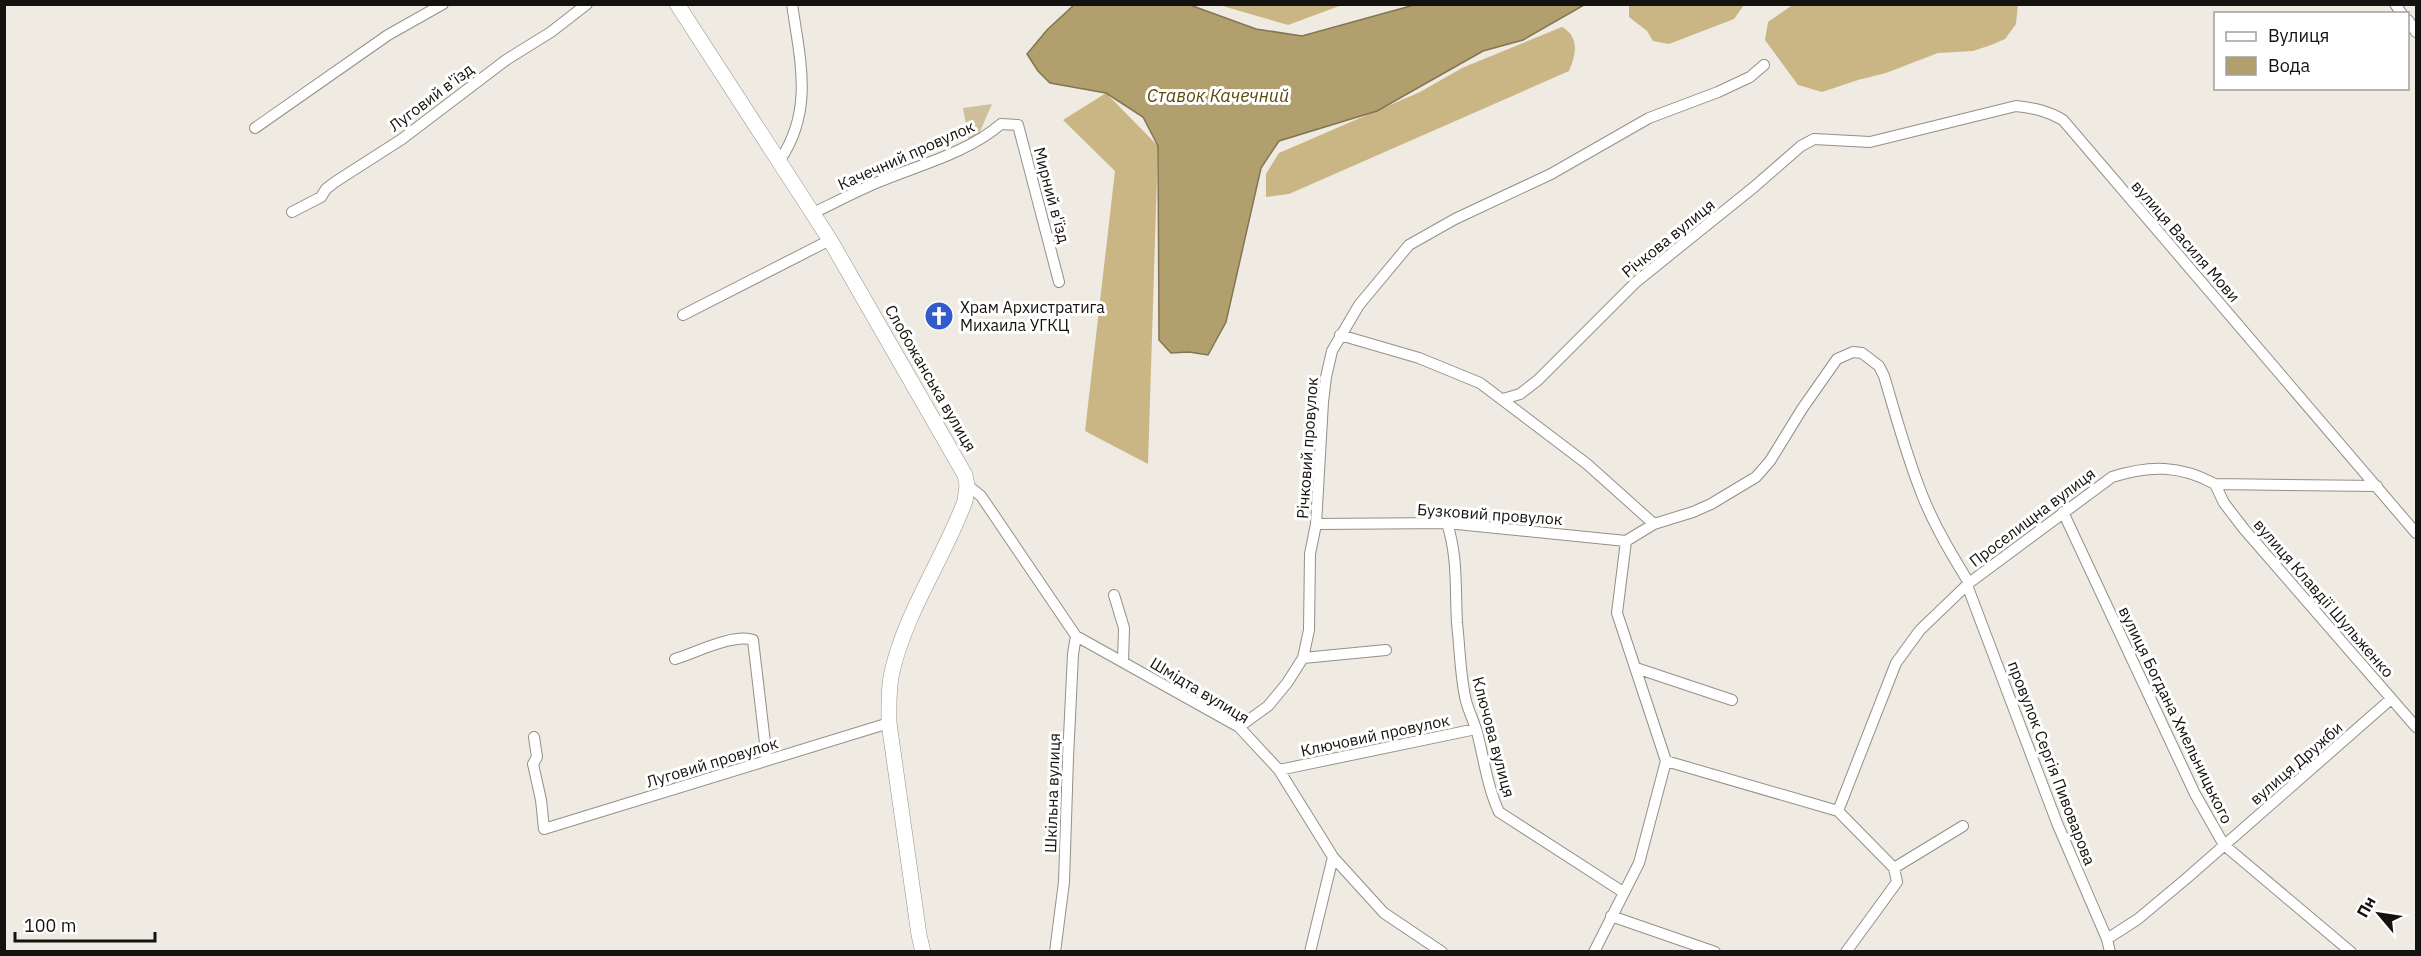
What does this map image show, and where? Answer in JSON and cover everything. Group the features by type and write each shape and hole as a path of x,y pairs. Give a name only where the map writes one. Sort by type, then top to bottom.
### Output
{"street":[{"path":"255,128 388,35 443,4"},
{"name":"Луговий в'їзд","path":"292,213 321,197 326,189 402,139 506,60 551,32 587,4"},
{"name":"Слобожанська вулиця","path":"677,4 830,240 961,465 967,485"},
{"path":"780,160 792,142 800,118 802,75 792,4"},
{"name":"Річковий провулок","path":"1239,727 1268,706 1287,683 1303,658 1309,630 1310,554 1316,524 1323,402 1332,351 1359,305 1410,245 1455,219 1551,174 1649,117 1718,92 1750,77 1764,65"},
{"name":"вулиця Василя Мови","path":"1870,142 2016,106 2050,113 2063,120 2416,533"},
{"name":"Качечний провулок","path":"813,213 875,183 966,147 1001,124 1009,125"},
{"name":"Мирний в'їзд","path":"1009,125 1018,125 1059,282"},
{"name":"Річкова вулиця","path":"1503,399 1520,394 1538,380 1636,282 1801,146 1814,139 1870,142"},
{"path":"683,315 830,240"},
{"path":"1340,335 1419,358 1465,375 1503,399 1587,464 1654,524 1626,541 1617,613 1666,761 1639,863 1594,951"},
{"name":"провулок Сергія Пивоварова","path":"1654,524 1711,504 1756,477 1770,461 1802,409 1837,359 1853,352 1862,353 1879,366 1922,495 1968,584 2058,823 2110,951"},
{"name":"Проселищна вулиця","path":"1838,811 1896,663 1920,630 1968,584 2112,477 2133,470 2164,468 2195,473 2215,484 2377,486"},
{"name":"вулиця Клавдії Шульженко","path":"2215,484 2224,503 2244,529 2416,727"},
{"path":"923,951 889,723 892,674 912,613 960,515 967,485"},
{"name":"Шмідта вулиця","path":"967,485 981,496 1077,636 1239,727 1279,770 1332,857 1384,913 1442,951"},
{"name":"вулиця Богдана Хмельницького","path":"2063,512 2195,794 2224,846 2351,951"},
{"name":"Бузковий провулок","path":"1316,524 1447,523 1626,541"},
{"name":"Ключова вулиця","path":"1447,523 1453,541 1456,564 1462,681 1491,794 1499,812 1623,892"},
{"path":"1114,595 1124,628 1123,662"},
{"name":"Шкільна вулиця","path":"1055,951 1064,882 1073,654 1077,636"},
{"path":"675,659 735,639 753,640 767,760"},
{"path":"1303,658 1386,650"},
{"path":"1636,668 1732,700"},
{"name":"вулиця Дружби","path":"2107,939 2138,919 2391,699"},
{"name":"Луговий провулок","path":"534,737 537,758 533,764 541,800 544,829 889,723"},
{"name":"Ключовий провулок","path":"1279,770 1476,729"},
{"path":"1666,761 1838,811 1894,868 1897,882 1846,951"},
{"path":"1894,868 1963,826"},
{"path":"1310,951 1332,857"},
{"path":"1611,916 1715,951"}],"shaded area":[{"path":"1342,4 1288,25 1219,5"},
{"path":"1629,4 1744,5 1734,19 1669,44 1653,41 1647,31 1629,17"},
{"path":"1794,4 2018,4 2016,24 2005,39 1973,51 1938,53 1886,73 1822,92 1798,85 1765,40 1768,22"},
{"path":"1562,27 1572,36 1575,47 1569,71 1289,194 1266,197 1266,174 1279,153 1420,92 1462,68"},
{"path":"1106,93 1158,146 1148,464 1085,431 1115,171 1063,120"},
{"path":"992,104 978,136 969,142 963,108"}],"water":[{"name":"Ставок Качечний","path":"1075,4 1190,5 1256,29 1302,36 1414,5 1584,5 1523,40 1483,51 1377,111 1279,141 1261,168 1226,322 1208,355 1189,352 1171,353 1159,340 1158,146 1143,117 1106,93 1050,83 1038,71 1027,54 1047,30"}],"place":[{"name":"Храм Архистратига Михаила УГКЦ","path":"939,316"}]}
